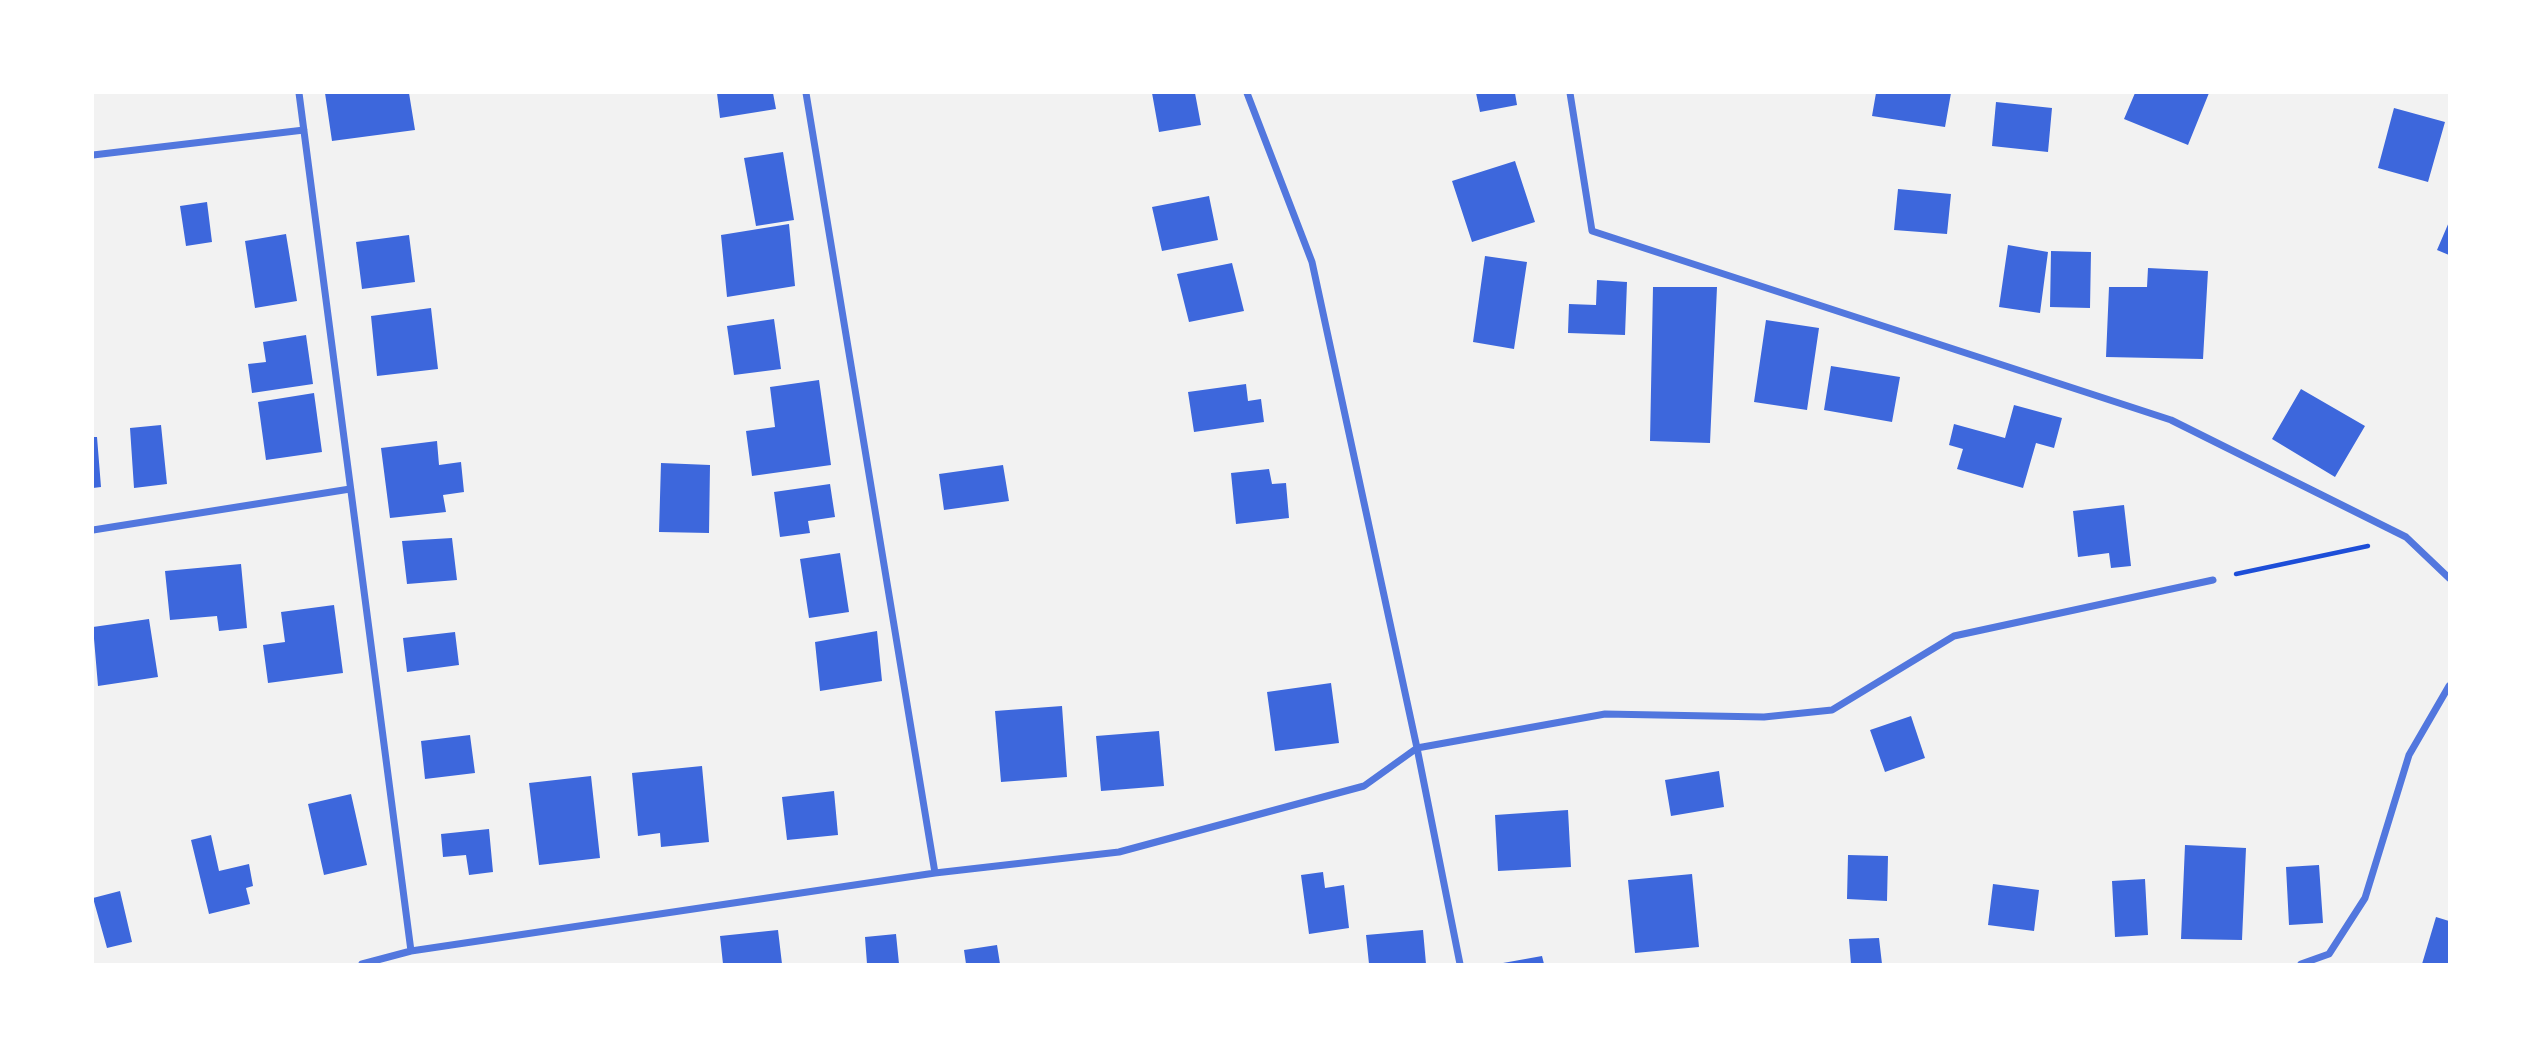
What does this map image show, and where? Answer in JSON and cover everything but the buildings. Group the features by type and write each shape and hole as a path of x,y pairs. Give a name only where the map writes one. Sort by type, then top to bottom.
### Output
{"street":[{"path":"299,93 411,951"},
{"path":"806,93 935,873"},
{"path":"1247,93 1312,262 1417,748 1460,964"},
{"path":"1570,93 1592,231 2171,420 2406,537 2449,578"},
{"path":"93,155 304,130"},
{"path":"93,530 350,489"},
{"path":"362,964 411,951 935,873 1119,852 1364,786 1417,748 1605,714 1765,717 1832,710 1954,636 2213,580"},
{"path":"2301,964 2329,954 2365,898 2409,755 2449,686"}],"path":[{"path":"2244,572 2406,537"}]}
